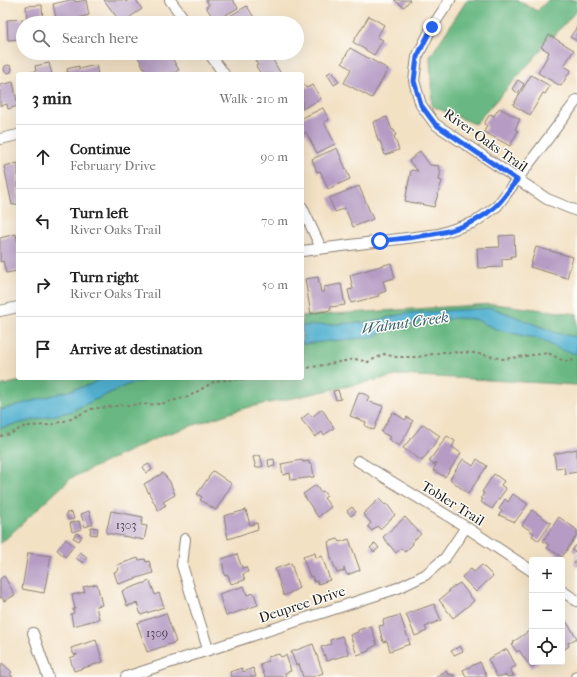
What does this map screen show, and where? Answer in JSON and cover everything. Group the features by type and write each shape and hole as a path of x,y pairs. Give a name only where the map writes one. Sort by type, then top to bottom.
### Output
{"street":[{"path":"170,0 182,16"},
{"name":"River Oaks Trail","path":"450,0 432,27 417,57 414,81 421,105 435,124 517,180 547,199 577,211"},
{"path":"214,60 223,72"},
{"path":"304,251 439,234 475,222 497,206 577,100"},
{"path":"0,139 16,135"},
{"path":"304,211 321,248"},
{"path":"0,310 16,307"},
{"name":"Tobler Trail","path":"358,461 466,527 529,569"},
{"name":"Deupree Drive","path":"126,677 398,588 425,575 445,558 466,527"},
{"path":"185,539 182,565 208,649"},
{"path":"565,593 577,601"},
{"path":"33,633 48,677"}],"path":[{"path":"304,369 355,359 368,362 384,354 396,357 418,357 443,352 475,353 503,358 548,352 564,360 577,360"},
{"path":"0,436 10,434 25,426 50,425 71,420 91,409 123,405 160,404 188,397 215,381 227,380"}],"green space":[{"path":"467,0 517,0 537,11 548,0 577,0 577,10 475,124 432,106 430,57"},
{"path":"494,304 577,314 577,385 400,375 245,408 161,436 71,478 0,544 0,386 25,380 304,380 304,316"}],"water":[{"name":"Walnut Creek","path":"493,308 557,333 577,337 577,354 561,350 539,339 498,330 475,319 456,318 421,322 388,330 372,337 304,344 304,326 370,322 407,313"},
{"path":"98,380 145,380 127,385 69,412 0,428 0,410 89,385"}],"building":[{"path":"70,0 75,0 75,2 86,0 89,15 56,16 53,4"},
{"path":"104,0 125,0 126,2 129,0 136,0 142,9 132,16 116,16"},
{"path":"206,0 233,0 238,8 224,16 212,16 206,7 209,5"},
{"path":"394,0 410,0 404,7"},
{"path":"42,5 43,16 27,16 26,6"},
{"path":"247,6 253,16 230,16"},
{"path":"369,16 384,25 377,37 383,40 374,55 353,42"},
{"path":"7,20 16,20 16,39 8,40"},
{"path":"577,27 577,41 570,37"},
{"path":"549,35 574,50 564,66 571,70 561,86 538,73 549,52 541,47"},
{"path":"350,48 388,69 372,98 344,83 351,69 342,63"},
{"path":"140,60 173,60 179,70 176,72 146,72"},
{"path":"255,60 273,60 280,72 260,72 256,66 258,65"},
{"path":"49,63 51,72 32,72 36,71 35,66"},
{"path":"8,65 11,66 11,72 8,73 5,72 4,69 5,66"},
{"path":"96,65 98,72 68,72 67,69 79,66 79,69"},
{"path":"332,71 339,82 334,85 327,74"},
{"path":"531,75 550,86 545,94 543,93 530,115 513,105"},
{"path":"518,80 524,84 518,93 512,89"},
{"path":"13,82 16,96 16,107 8,109 7,104 0,106 0,85"},
{"path":"304,84 306,88 313,85 321,99 304,108"},
{"path":"323,108 329,120 324,122 335,144 317,153 306,132 304,133 304,117"},
{"path":"499,108 520,119 515,129 518,131 510,146 484,132 487,126 484,124 490,114 494,116"},
{"path":"387,117 392,130 394,130 396,135 394,136 399,150 385,155 380,141 378,141 373,122"},
{"path":"337,148 350,179 328,189 320,171 317,172 312,159"},
{"path":"420,151 430,165 439,166 438,170 441,170 439,180 442,181 434,207 405,201 411,170 418,171 409,161"},
{"path":"16,163 16,204 12,205 4,166"},
{"path":"359,186 373,219 353,227 345,208 335,212 329,198"},
{"path":"16,234 16,271 6,273 3,261 0,262 0,238"},
{"path":"514,235 515,256 502,259 502,267 478,268 477,248 500,247 499,236"},
{"path":"536,247 573,257 567,278 530,267"},
{"path":"391,263 395,278 383,281 386,291 378,294 379,296 351,303 348,290 353,289 350,275"},
{"path":"318,277 321,292 325,292 324,287 341,284 345,305 330,307 331,310 311,314 305,279"},
{"path":"338,390 341,399 336,400 333,391"},
{"path":"359,392 369,396 367,401 383,406 374,430 365,426 366,422 350,416"},
{"path":"322,409 334,428 324,435 322,432 315,437 301,419 309,413 312,417"},
{"path":"393,412 405,420 407,417 413,421 399,446 388,439 390,437 381,432"},
{"path":"423,424 440,436 422,461 403,448"},
{"path":"447,436 455,441 452,447 461,453 445,477 433,470 437,463 436,462 434,465 429,461"},
{"path":"577,449 577,472 565,474 564,467 556,468 554,454"},
{"path":"260,455 263,466 256,468 253,457"},
{"path":"274,459 275,466 269,467 268,460"},
{"path":"463,459 473,466 477,459 487,466 468,494 450,479"},
{"path":"302,460 303,462 309,461 309,464 312,464 314,477 291,480 290,473 283,475 281,464"},
{"path":"149,464 152,470 147,473 143,467"},
{"path":"213,471 232,484 216,510 200,500 202,497 197,494"},
{"path":"163,473 170,482 175,495 163,502 166,505 158,510 144,484"},
{"path":"494,474 504,481 501,485 506,489 492,509 481,502 483,499 481,498 484,493 482,492"},
{"path":"316,485 320,492 323,491 327,496 324,498 331,507 318,517 303,494"},
{"path":"513,494 528,504 515,522 499,515 502,511 499,509 505,499 508,502"},
{"path":"379,499 385,505 387,504 395,515 380,529 377,526 372,531 368,526 371,523 363,514"},
{"path":"352,507 356,512 351,516 347,511"},
{"path":"246,510 250,525 257,523 258,529 228,539 224,516"},
{"path":"532,510 551,523 539,541 532,536 534,533 522,525"},
{"path":"89,511 93,524 85,527 81,514"},
{"path":"111,511 143,517 141,525 147,526 144,540 106,533"},
{"path":"72,512 74,519 68,520 66,513"},
{"path":"405,517 421,534 412,542 413,544 405,552 401,548 396,553 383,537"},
{"path":"559,517 577,530 577,535 562,557 547,548 549,545 543,541"},
{"path":"79,521 81,529 72,532 70,523"},
{"path":"91,527 98,528 97,535 90,534"},
{"path":"76,533 82,536 79,541 73,538"},
{"path":"66,539 74,546 65,557 57,550"},
{"path":"338,539 340,542 349,539 360,570 347,575 344,568 344,571 337,573 331,558 328,542"},
{"path":"375,543 379,548 374,552 370,548"},
{"path":"577,544 577,553 572,550"},
{"path":"80,552 87,557 83,563 76,558"},
{"path":"28,553 51,556 44,593 22,589"},
{"path":"315,553 316,558 322,556 330,580 318,584 317,581 314,582 312,576 310,577 303,557"},
{"path":"237,554 242,568 246,567 248,572 243,574 245,580 231,584 228,575 225,576 222,559"},
{"path":"138,558 139,560 145,559 146,562 149,561 153,573 118,584 114,572 119,570 117,565"},
{"path":"577,558 577,568 574,562"},
{"path":"291,563 299,588 284,596 275,569"},
{"path":"482,565 493,576 476,592 462,577 471,569 474,572"},
{"path":"4,576 15,595 4,601 2,597 0,598 0,579"},
{"path":"150,581 155,595 159,593 164,607 141,615 137,603 127,606 122,591"},
{"path":"460,583 474,601 453,618 439,600 449,592 448,590"},
{"path":"97,584 102,605 96,606 99,619 73,626 71,614 74,613 73,609 75,609 72,595 85,592 83,587"},
{"path":"244,586 247,595 254,593 258,605 226,616 219,594"},
{"path":"434,604 441,620 425,627 427,631 415,636 406,614"},
{"path":"166,613 176,642 147,652 137,623"},
{"path":"400,615 410,644 390,651 387,641 383,642 379,626 384,625 383,620"},
{"path":"565,620 577,638 568,643 569,646 565,649"},
{"path":"371,626 377,645 369,649 369,651 357,655 350,635 358,632 358,630"},
{"path":"529,631 529,665 519,650 517,652 512,645 514,643 513,642"},
{"path":"342,636 349,654 327,661 321,647 331,644 330,640"},
{"path":"96,640 103,662 74,671 70,658 77,654 74,655 71,648"},
{"path":"313,644 323,673 312,677 303,677 299,664 296,665 291,652"},
{"path":"460,646 463,651 454,655 451,651"},
{"path":"507,649 516,666 510,669 514,676 507,677 506,675 497,677 488,659"},
{"path":"279,654 281,657 286,655 291,671 285,673 286,677 265,677 260,664 268,661 268,657"},
{"path":"480,662 487,677 466,677 463,670"},
{"path":"2,663 12,672 10,674 13,677 0,677"},
{"path":"242,668 243,672 253,668 256,677 232,677 230,672"},
{"path":"446,671 448,674 454,675 455,677 436,677"}],"route":[{"path":"380,241 439,234 475,222 497,206 517,180 435,124 421,105 414,81 417,57 432,27"}]}
